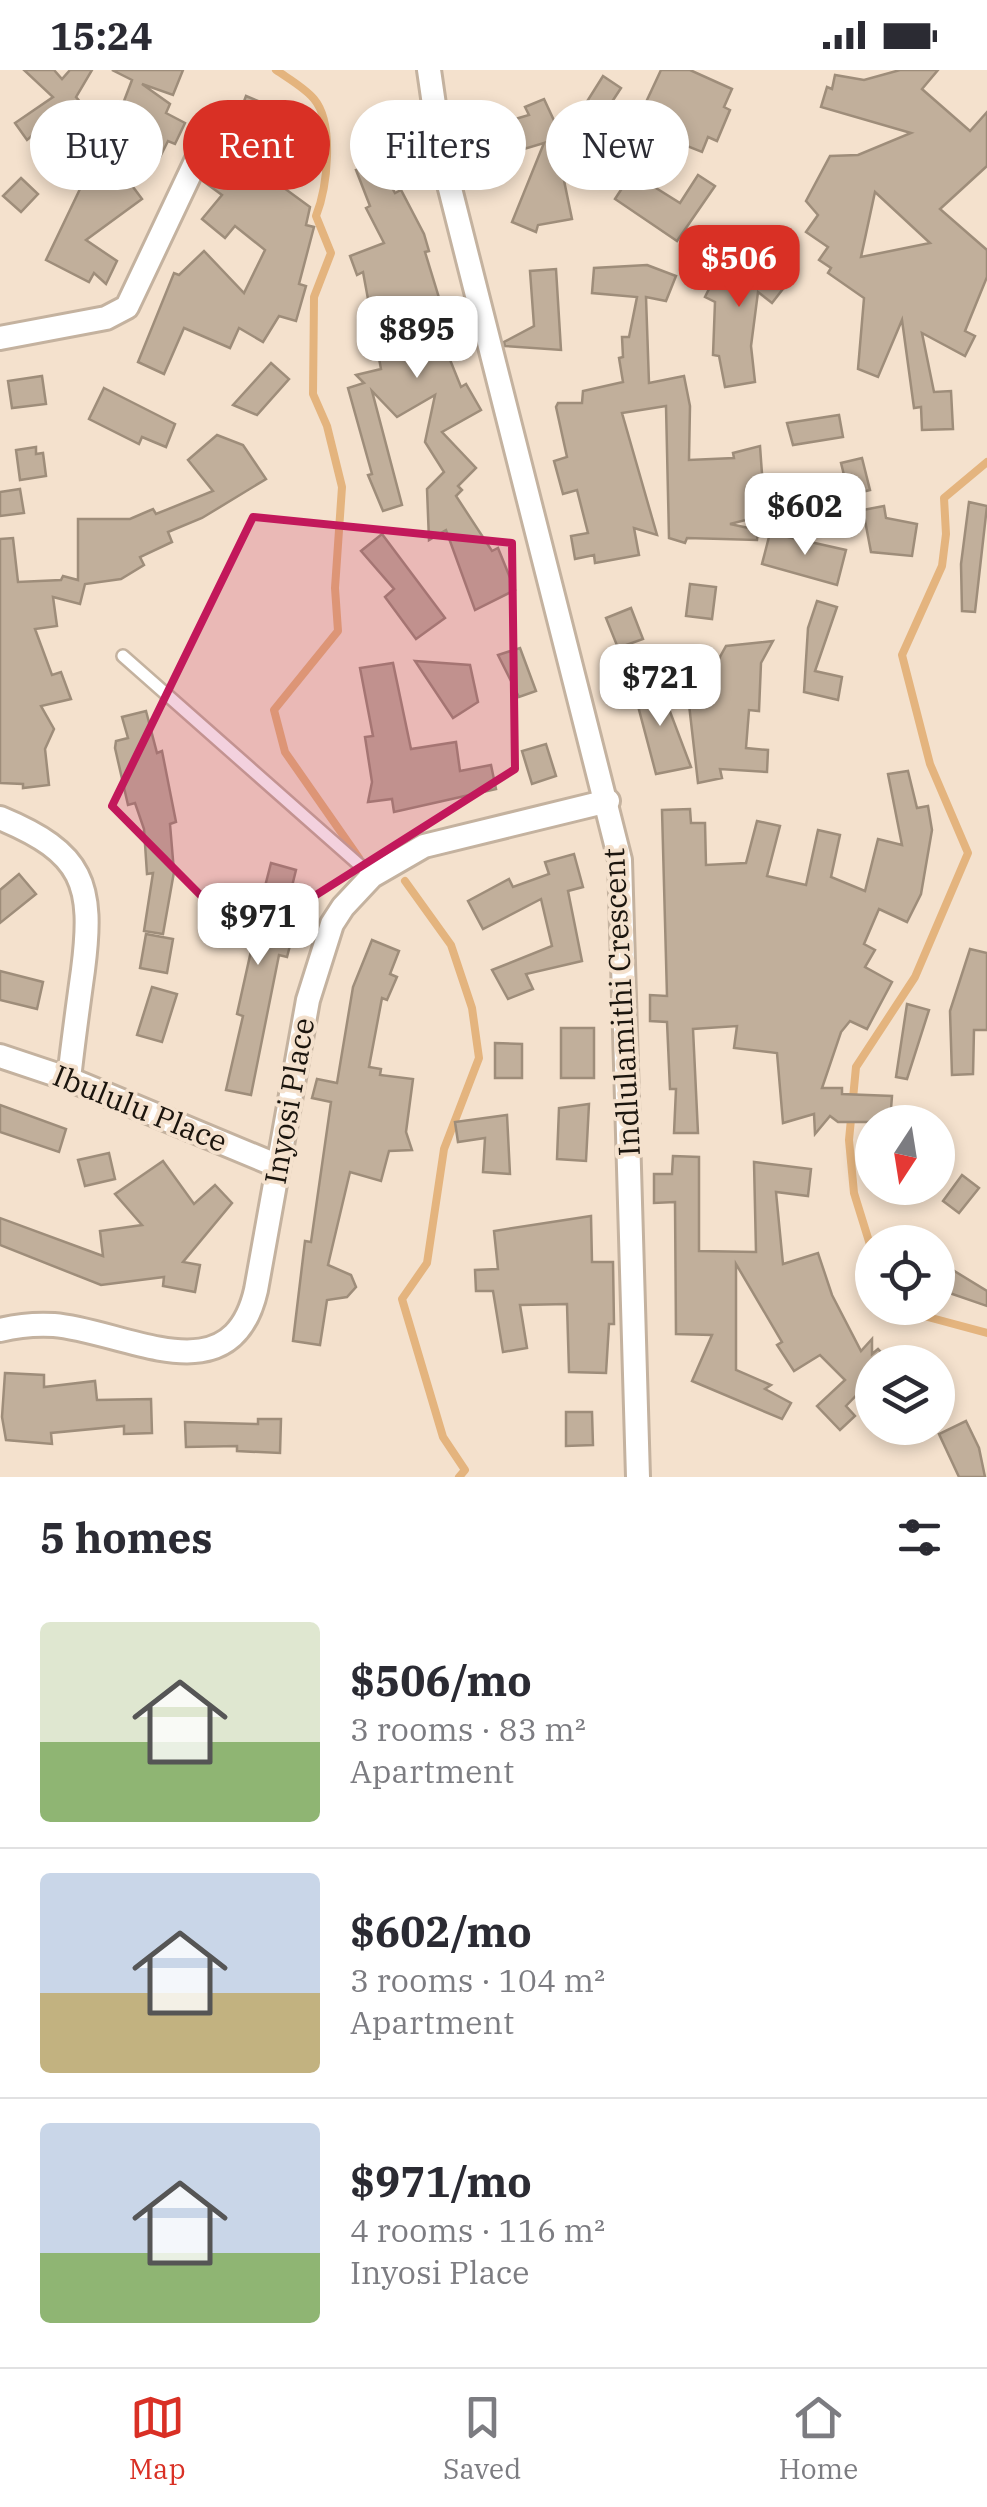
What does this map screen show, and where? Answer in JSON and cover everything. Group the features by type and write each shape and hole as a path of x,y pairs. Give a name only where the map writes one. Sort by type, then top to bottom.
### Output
{"street":[{"name":"Indlulamithi Crescent","path":"428,70 441,153 620,860 638,1477"},
{"path":"0,338 106,318 127,307 183,188"},
{"name":"Inyosi Place","path":"0,1330 54,1325 188,1352 226,1344 251,1313 317,966 332,924 372,876 424,846 608,801"},
{"path":"0,818 51,845 71,863 82,884 88,908 88,934 69,1078"},
{"name":"Ibululu Place","path":"0,1056 69,1078 278,1166"}],"lane":[{"path":"123,656 372,876"}],"highlighted area":[{"path":"253,517 512,543 515,769 245,940 112,806"}],"building":[{"path":"24,70 54,70 62,79 70,70 92,70 76,97 79,100 49,100 53,97"},
{"path":"112,70 183,70 173,95 142,84 170,104 166,113 183,122 175,144 168,141 163,151 163,100 124,100 132,80"},
{"path":"661,70 690,70 732,89 724,107 730,110 717,141 708,137 702,152 689,147 689,100 647,100"},
{"path":"900,70 938,70 922,89 970,131 987,112 987,166 940,209 987,250 987,277 965,331 975,336 965,356 922,333 934,392 951,391 953,429 922,430 921,407 914,408 902,320 878,377 858,369 864,298 828,273 831,268 819,260 828,247 806,232 818,215 806,201 830,156 858,155 911,133 821,107 835,75 864,80","holes":["875,192 930,243 861,257"]},
{"path":"603,76 621,88 613,100 588,100"},
{"path":"544,99 546,103 546,190 566,190 572,219 538,225 536,232 512,222 544,143 526,148 526,107"},
{"path":"30,113 30,137 27,140 15,123"},
{"path":"698,175 715,186 677,241 615,199 621,190 659,190 680,203"},
{"path":"21,178 38,194 21,212 3,196"},
{"path":"80,190 135,190 142,199 86,240 117,261 106,284 94,273 89,282 46,260"},
{"path":"215,190 287,190 310,207 306,225 314,227 299,284 306,286 296,321 279,316 263,342 239,328 230,348 184,328 164,374 138,362 174,273 179,275 204,251 244,293 265,250 235,226 225,238 202,219 222,195"},
{"path":"364,190 401,190 429,251 425,252 451,337 442,340 461,387 466,384 481,410 442,432 476,468 458,486 462,490 456,496 492,551 498,548 515,590 475,610 446,530 429,540 427,489 444,472 425,442 435,395 397,417 372,391 402,505 383,511 368,475 372,474 348,388 364,383 356,375 381,369 363,272 357,275 350,256 384,243 366,208 370,206"},
{"path":"735,234 755,244 749,257 786,285 772,303 758,292 751,346 755,382 725,387 719,356 713,355 715,302 705,297 716,275 730,278 718,270"},
{"path":"647,265 676,276 666,301 646,297 649,383 684,376 690,406 689,460 734,458 733,453 760,446 765,515 730,524 758,530 757,540 687,538 685,543 669,538 666,406 622,413 657,535 634,528 639,555 595,563 594,555 575,559 571,536 588,533 577,490 563,494 554,461 567,457 556,407 558,403 582,403 583,391 623,382 619,358 623,357 622,337 629,337 637,297 592,293 594,268"},
{"path":"556,269 561,350 505,346 504,342 534,326 530,271"},
{"path":"271,363 289,379 257,415 233,405"},
{"path":"42,376 46,404 12,408 8,381"},
{"path":"104,388 175,424 166,447 142,437 139,444 89,419"},
{"path":"839,415 843,437 793,445 787,423"},
{"path":"217,435 243,445 266,479 202,518 168,532 172,542 140,557 144,565 121,579 85,584 80,604 53,597 57,626 35,629 52,675 61,672 71,699 41,706 54,729 45,749 49,785 23,788 23,784 0,783 0,539 13,538 18,582 61,580 63,576 78,580 78,519 130,519 153,509 156,514 213,491 188,460"},
{"path":"36,447 36,454 43,453 46,476 20,480 16,450"},
{"path":"862,458 870,490 808,505 803,486 844,475 841,463"},
{"path":"20,489 24,513 0,516 0,492"},
{"path":"969,502 987,506 975,612 962,611 961,564"},
{"path":"884,506 886,518 917,524 912,556 871,552 863,510"},
{"path":"770,533 846,550 837,585 762,564"},
{"path":"382,534 445,618 416,639 385,597 394,589 361,551"},
{"path":"690,584 716,587 712,619 686,616"},
{"path":"817,601 837,607 815,671 842,677 838,700 804,692 808,628"},
{"path":"631,608 643,639 618,648 606,618"},
{"path":"773,641 761,663 759,711 749,710 746,748 768,750 767,772 720,769 722,778 698,783 683,652 709,649 704,686 726,646"},
{"path":"520,648 536,691 519,697 498,655"},
{"path":"415,661 470,665 478,702 453,718"},
{"path":"393,663 411,749 456,742 460,771 491,765 496,789 394,812 392,799 368,802 372,782 365,737 373,736 360,668"},
{"path":"658,680 691,767 656,774 633,687"},
{"path":"146,711 157,753 162,751 176,822 170,824 174,872 163,934 144,931 153,873 147,874 144,829 135,803 128,805 115,748 116,741 128,738 122,717"},
{"path":"546,744 556,776 532,784 522,751"},
{"path":"908,771 917,808 928,806 932,830 921,894 907,922 879,909 864,944 875,950 865,967 892,982 867,1029 850,1021 841,1032 822,1088 842,1088 842,1094 892,1096 891,1105 855,1105 855,1122 838,1122 830,1116 815,1134 814,1114 783,1123 777,1053 734,1048 737,1026 693,1029 698,1133 674,1133 676,1089 670,1089 667,1022 650,1021 650,995 667,996 662,810 690,809 691,823 705,823 706,865 746,863 757,821 780,826 767,876 806,885 818,830 840,835 831,877 865,891 878,839 902,845 888,774"},
{"path":"574,854 583,887 568,891 582,961 526,974 533,989 508,999 492,970 552,946 541,899 483,929 468,901 509,879 513,887 549,874 545,862"},
{"path":"271,863 296,870 283,923 295,926 287,957 279,955 251,1095 226,1090 243,1016 237,1014 253,942 221,936 227,903 260,906"},
{"path":"19,874 36,894 0,923 0,890"},
{"path":"146,934 173,939 167,973 140,968"},
{"path":"372,940 399,951 390,974 397,977 387,1000 382,998 369,1067 381,1069 380,1075 413,1079 406,1132 412,1150 389,1151 381,1181 350,1172 328,1265 351,1275 356,1287 347,1297 327,1300 320,1345 293,1341 305,1241 311,1242 331,1102 312,1098 317,1079 337,1083 353,987"},
{"path":"970,949 987,953 987,1030 974,1030 973,1074 952,1075 950,1011"},
{"path":"0,971 43,982 37,1009 0,1000"},
{"path":"152,987 177,994 162,1042 137,1035"},
{"path":"907,1004 929,1010 907,1079 896,1077"},
{"path":"561,1028 594,1028 594,1078 561,1078"},
{"path":"495,1043 522,1044 522,1078 495,1078"},
{"path":"589,1104 586,1161 557,1159 559,1108"},
{"path":"0,1105 66,1129 59,1152 0,1132"},
{"path":"507,1115 510,1174 483,1172 485,1138 458,1142 455,1122"},
{"path":"109,1153 115,1179 85,1186 78,1160"},
{"path":"673,1156 699,1157 699,1251 756,1252 754,1162 811,1169 808,1196 776,1192 783,1264 818,1253 832,1295 858,1345 855,1397 846,1406 855,1416 840,1430 817,1406 845,1380 820,1355 794,1371 777,1345 782,1342 736,1264 736,1370 771,1385 765,1389 791,1403 782,1419 692,1381 712,1335 676,1334 675,1202 654,1203 654,1174 672,1174"},
{"path":"163,1161 194,1204 215,1185 232,1203 183,1262 200,1265 195,1292 163,1286 164,1277 101,1285 0,1245 0,1218 103,1256 100,1231 142,1225 115,1194"},
{"path":"962,1175 979,1188 959,1213 948,1205 955,1205 955,1185"},
{"path":"591,1216 592,1262 613,1262 614,1324 609,1324 606,1373 569,1372 567,1304 520,1305 527,1348 503,1352 493,1291 476,1291 475,1270 498,1269 494,1231"},
{"path":"955,1271 987,1291 987,1306 955,1295"},
{"path":"5,1373 44,1375 44,1387 95,1381 97,1400 151,1399 152,1433 124,1434 124,1426 51,1433 52,1444 6,1440 2,1417"},
{"path":"566,1412 592,1412 593,1445 566,1446"},
{"path":"258,1419 281,1419 280,1453 237,1451 237,1446 186,1447 185,1422 258,1424"},
{"path":"966,1421 979,1448 985,1477 959,1477 944,1445 955,1445 955,1426"}],"waterway":[{"path":"276,70 314,99 325,124 326,173 316,216 331,253 314,297 313,394 327,426 342,487 335,588 338,631 274,710 285,752 359,858"},
{"path":"864,1225 854,1193 849,1140 856,1067 915,977 968,853 930,764 902,655 942,566 946,534 944,498 987,462"},
{"path":"405,881 451,945 472,1008 479,1058 444,1149 427,1263 402,1299 443,1437 465,1470 459,1477"},
{"path":"955,1324 987,1333"}]}
